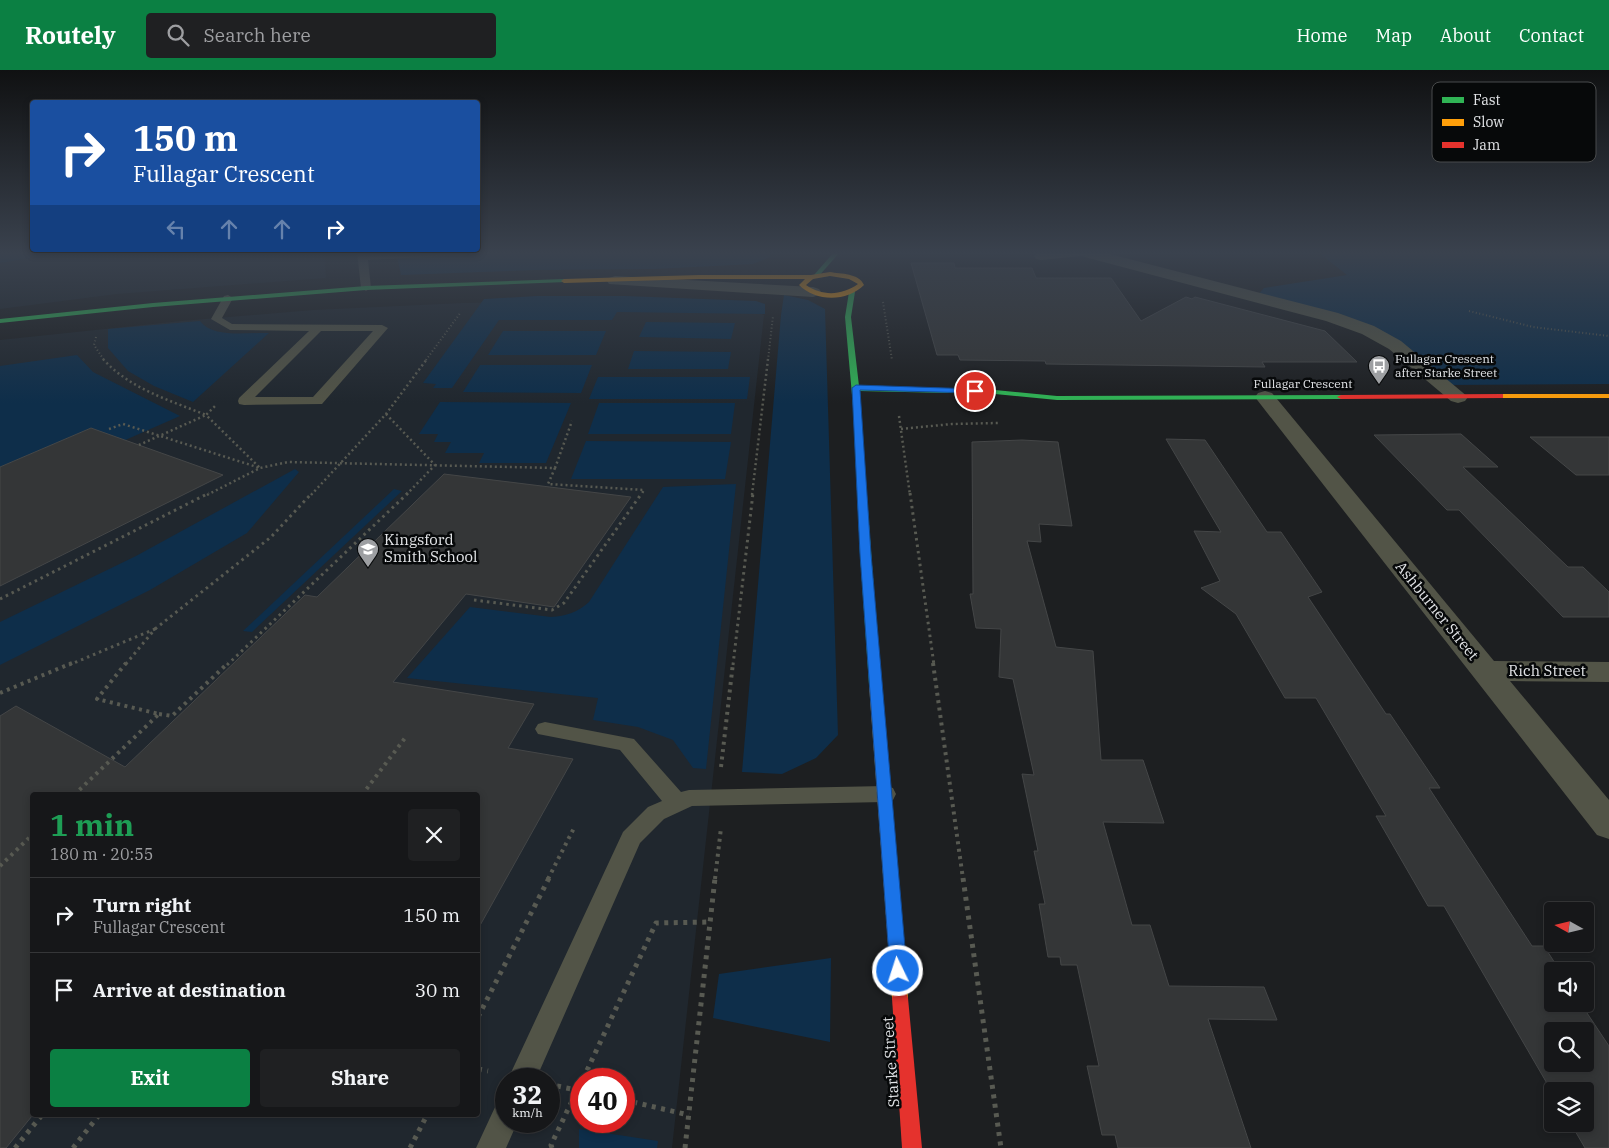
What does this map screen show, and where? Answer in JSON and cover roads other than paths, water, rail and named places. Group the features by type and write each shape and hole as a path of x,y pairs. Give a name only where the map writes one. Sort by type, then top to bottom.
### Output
{"street":[{"path":"0,321 185,302"},
{"path":"834,302 848,317"},
{"name":"Starke Street","path":"850,302 848,317 856,388 861,406 865,554 912,1148"},
{"path":"1276,302 1332,317 1368,330 1400,349 1458,397"},
{"name":"Fullagar Crescent","path":"856,388 995,392 1057,398 1609,396"},
{"name":"Fullagar Crescent","path":"1004,404 1057,398"},
{"name":"Ashburner Street","path":"1265,398 1609,825"},
{"name":"Rich Street","path":"1485,671 1609,672"}],"lane":[{"path":"226,302 216,319 230,327 382,328 318,402 244,401 318,328"},
{"path":"545,729 627,744 677,803"},
{"path":"527,1068 631,838 656,813 689,798 885,794"},
{"path":"491,1148 498,1133"}],"place":[{"name":"Fullagar Crescent after Starke Street","path":"1379,385"},
{"name":"Kingsford Smith School","path":"368,568"}]}
